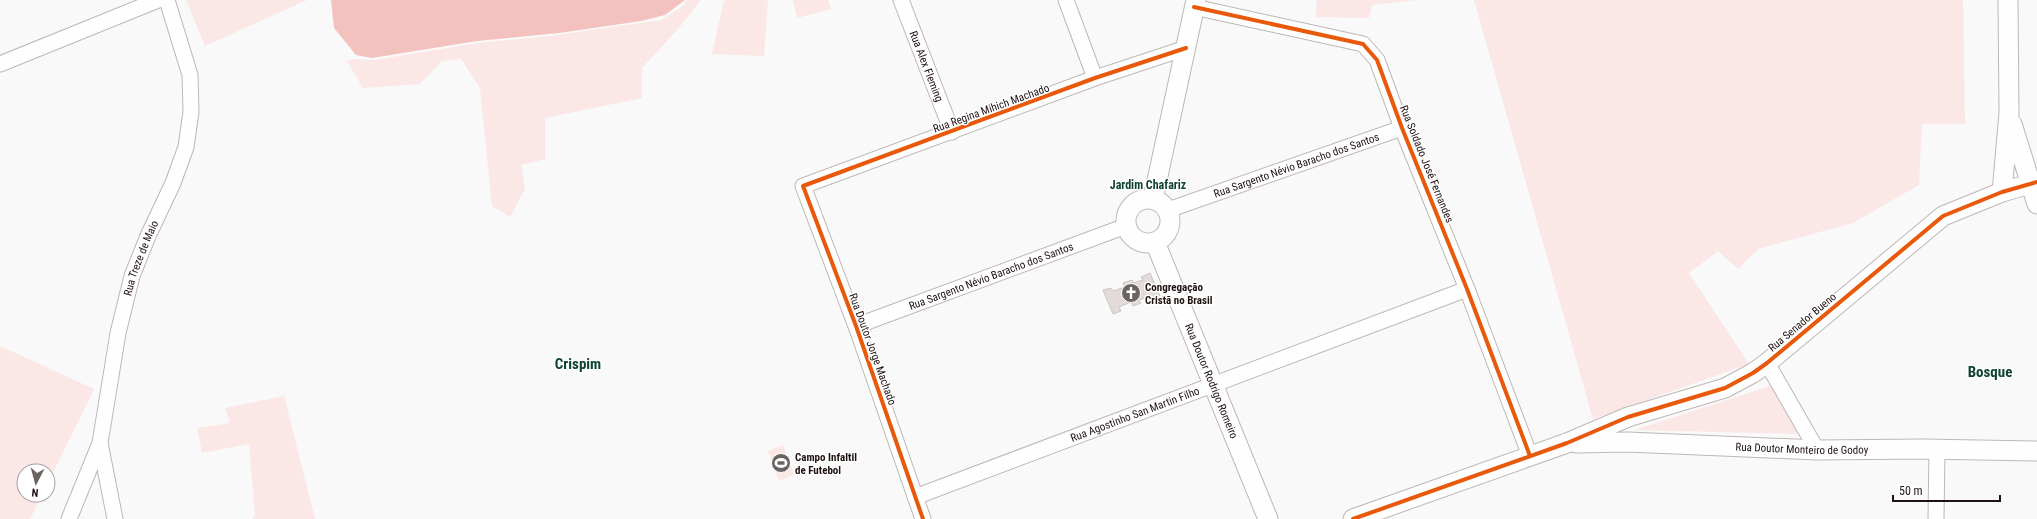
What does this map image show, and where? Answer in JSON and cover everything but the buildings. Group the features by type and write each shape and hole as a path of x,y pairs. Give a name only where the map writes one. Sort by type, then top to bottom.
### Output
{"street":[{"path":"0,64 158,0"},
{"name":"Rua Treze de Maio","path":"69,519 100,443 118,333 132,276 148,236 173,182 186,147 192,112 190,75 167,0"},
{"name":"Rua Alex Fleming","path":"901,0 952,132"},
{"path":"1066,0 1095,78"},
{"path":"2002,192 2009,113 2008,0"},
{"path":"1160,204 1142,200 1132,205 1126,215 1126,226 1132,237 1143,243 1156,242 1166,235 1171,223 1160,204 1195,3"},
{"name":"Rua Soldado José Fernandes","path":"1195,3 1363,44 1377,60 1402,128 1467,289 1530,456"},
{"name":"Rua Regina Mihich Machado","path":"802,186 952,132 1095,78 1186,48"},
{"path":"2009,113 2034,183 2037,204"},
{"name":"Rua Sargento Névio Baracho dos Santos","path":"1160,204 1402,128"},
{"name":"Rua Senador Bueno","path":"1567,443 1628,417 1725,388 1753,373 1944,216 2002,192 2034,183"},
{"name":"Rua Doutor Jorge Machado","path":"802,186 856,326 923,519"},
{"name":"Rua Sargento Névio Baracho dos Santos","path":"856,326 1126,226"},
{"name":"Rua Doutor Rodrigo Romeiro","path":"1156,242 1268,519"},
{"name":"Rua Agostinho San Martin Filho","path":"915,497 1467,289"},
{"path":"1767,363 1817,450"},
{"path":"1628,417 1628,442"},
{"name":"Rua Doutor Monteiro de Godoy","path":"1567,443 1628,442 1817,450 2037,451"},
{"path":"100,443 115,519"},
{"path":"1353,519 1567,443"},
{"path":"1936,519 1937,450"}],"shaded area":[{"path":"186,0 307,0 205,46"},
{"path":"331,0 685,0 665,15 641,21 559,33 477,41 372,58 356,55 334,28"},
{"path":"687,0 701,0 678,29 642,68 642,98 545,118 545,159 521,165 525,189 510,217 492,206 480,88 461,59 442,61 420,84 363,88 347,61 353,59 374,60 477,43 550,36 661,20 683,6"},
{"path":"724,0 768,0 764,56 712,54"},
{"path":"793,0 828,0 831,9 797,18"},
{"path":"1317,0 1417,0 1372,5 1369,18 1316,17"},
{"path":"1474,0 1963,0 1965,124 1922,124 1919,185 1853,223 1758,249 1738,269 1718,251 1689,273 1749,364 1593,419"},
{"path":"0,346 94,389 56,467 56,463 16,463 16,503 38,503 30,519 0,519"},
{"path":"1773,385 1803,434 1635,430"},
{"path":"284,396 315,519 252,519 255,516 249,444 202,453 197,428 230,423 225,408"},
{"name":"Campo Infaltil de Futebol","path":"783,445 794,475 779,481 768,451"}],"cycle path":[{"path":"1194,7 1363,44 1377,60 1402,128 1467,289 1530,456"},
{"path":"923,519 856,326 803,186 1095,78 1186,48"},
{"path":"1353,519 1567,443 1628,417 1725,388 1753,373 1767,363 1943,216 2002,192 2037,182"}],"place":[{"name":"Congregação Cristã no Brasil","path":"1131,293"},
{"name":"Campo Infaltil de Futebol","path":"781,463"}],"district":[{"name":"Jardim Chafariz","path":"1148,185"},
{"name":"Crispim","path":"578,364"},
{"name":"Bosque","path":"1990,372"}]}
